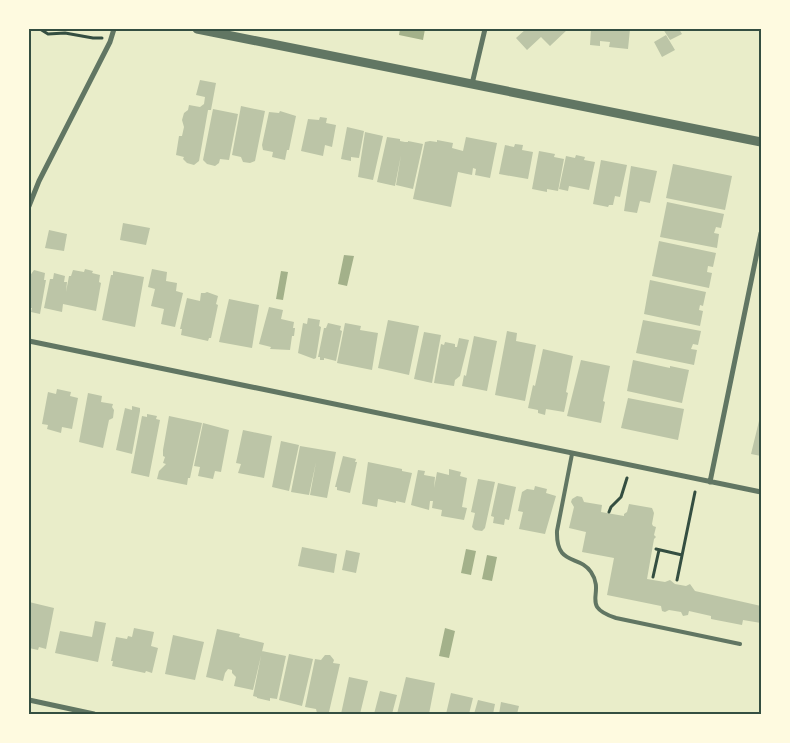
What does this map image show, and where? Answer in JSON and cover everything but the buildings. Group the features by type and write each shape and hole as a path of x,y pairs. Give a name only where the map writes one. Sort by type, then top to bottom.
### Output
{"street":[{"path":"29,206 39,182 110,42 114,29"},
{"path":"197,29 761,142"},
{"path":"472,84 485,29"},
{"path":"710,482 761,233"},
{"path":"29,342 761,492"},
{"path":"29,700 94,714"}],"lane":[{"path":"572,454 557,531 557,541 563,554 592,573 595,586 595,605 598,610 616,618 740,644"}],"path":[{"path":"40,29 48,34 65,32 102,38"},
{"path":"609,512 611,507 621,498 626,478"},
{"path":"677,580 695,492"},
{"path":"653,577 658,550 682,555"}],"shaded area":[{"path":"400,29 425,29 423,40 399,35"},
{"path":"344,255 354,256 347,286 338,284"},
{"path":"281,271 288,272 283,300 276,299"},
{"path":"466,549 476,551 471,575 461,573"},
{"path":"487,555 497,557 492,581 482,579"},
{"path":"445,628 455,631 449,658 439,656"}]}
